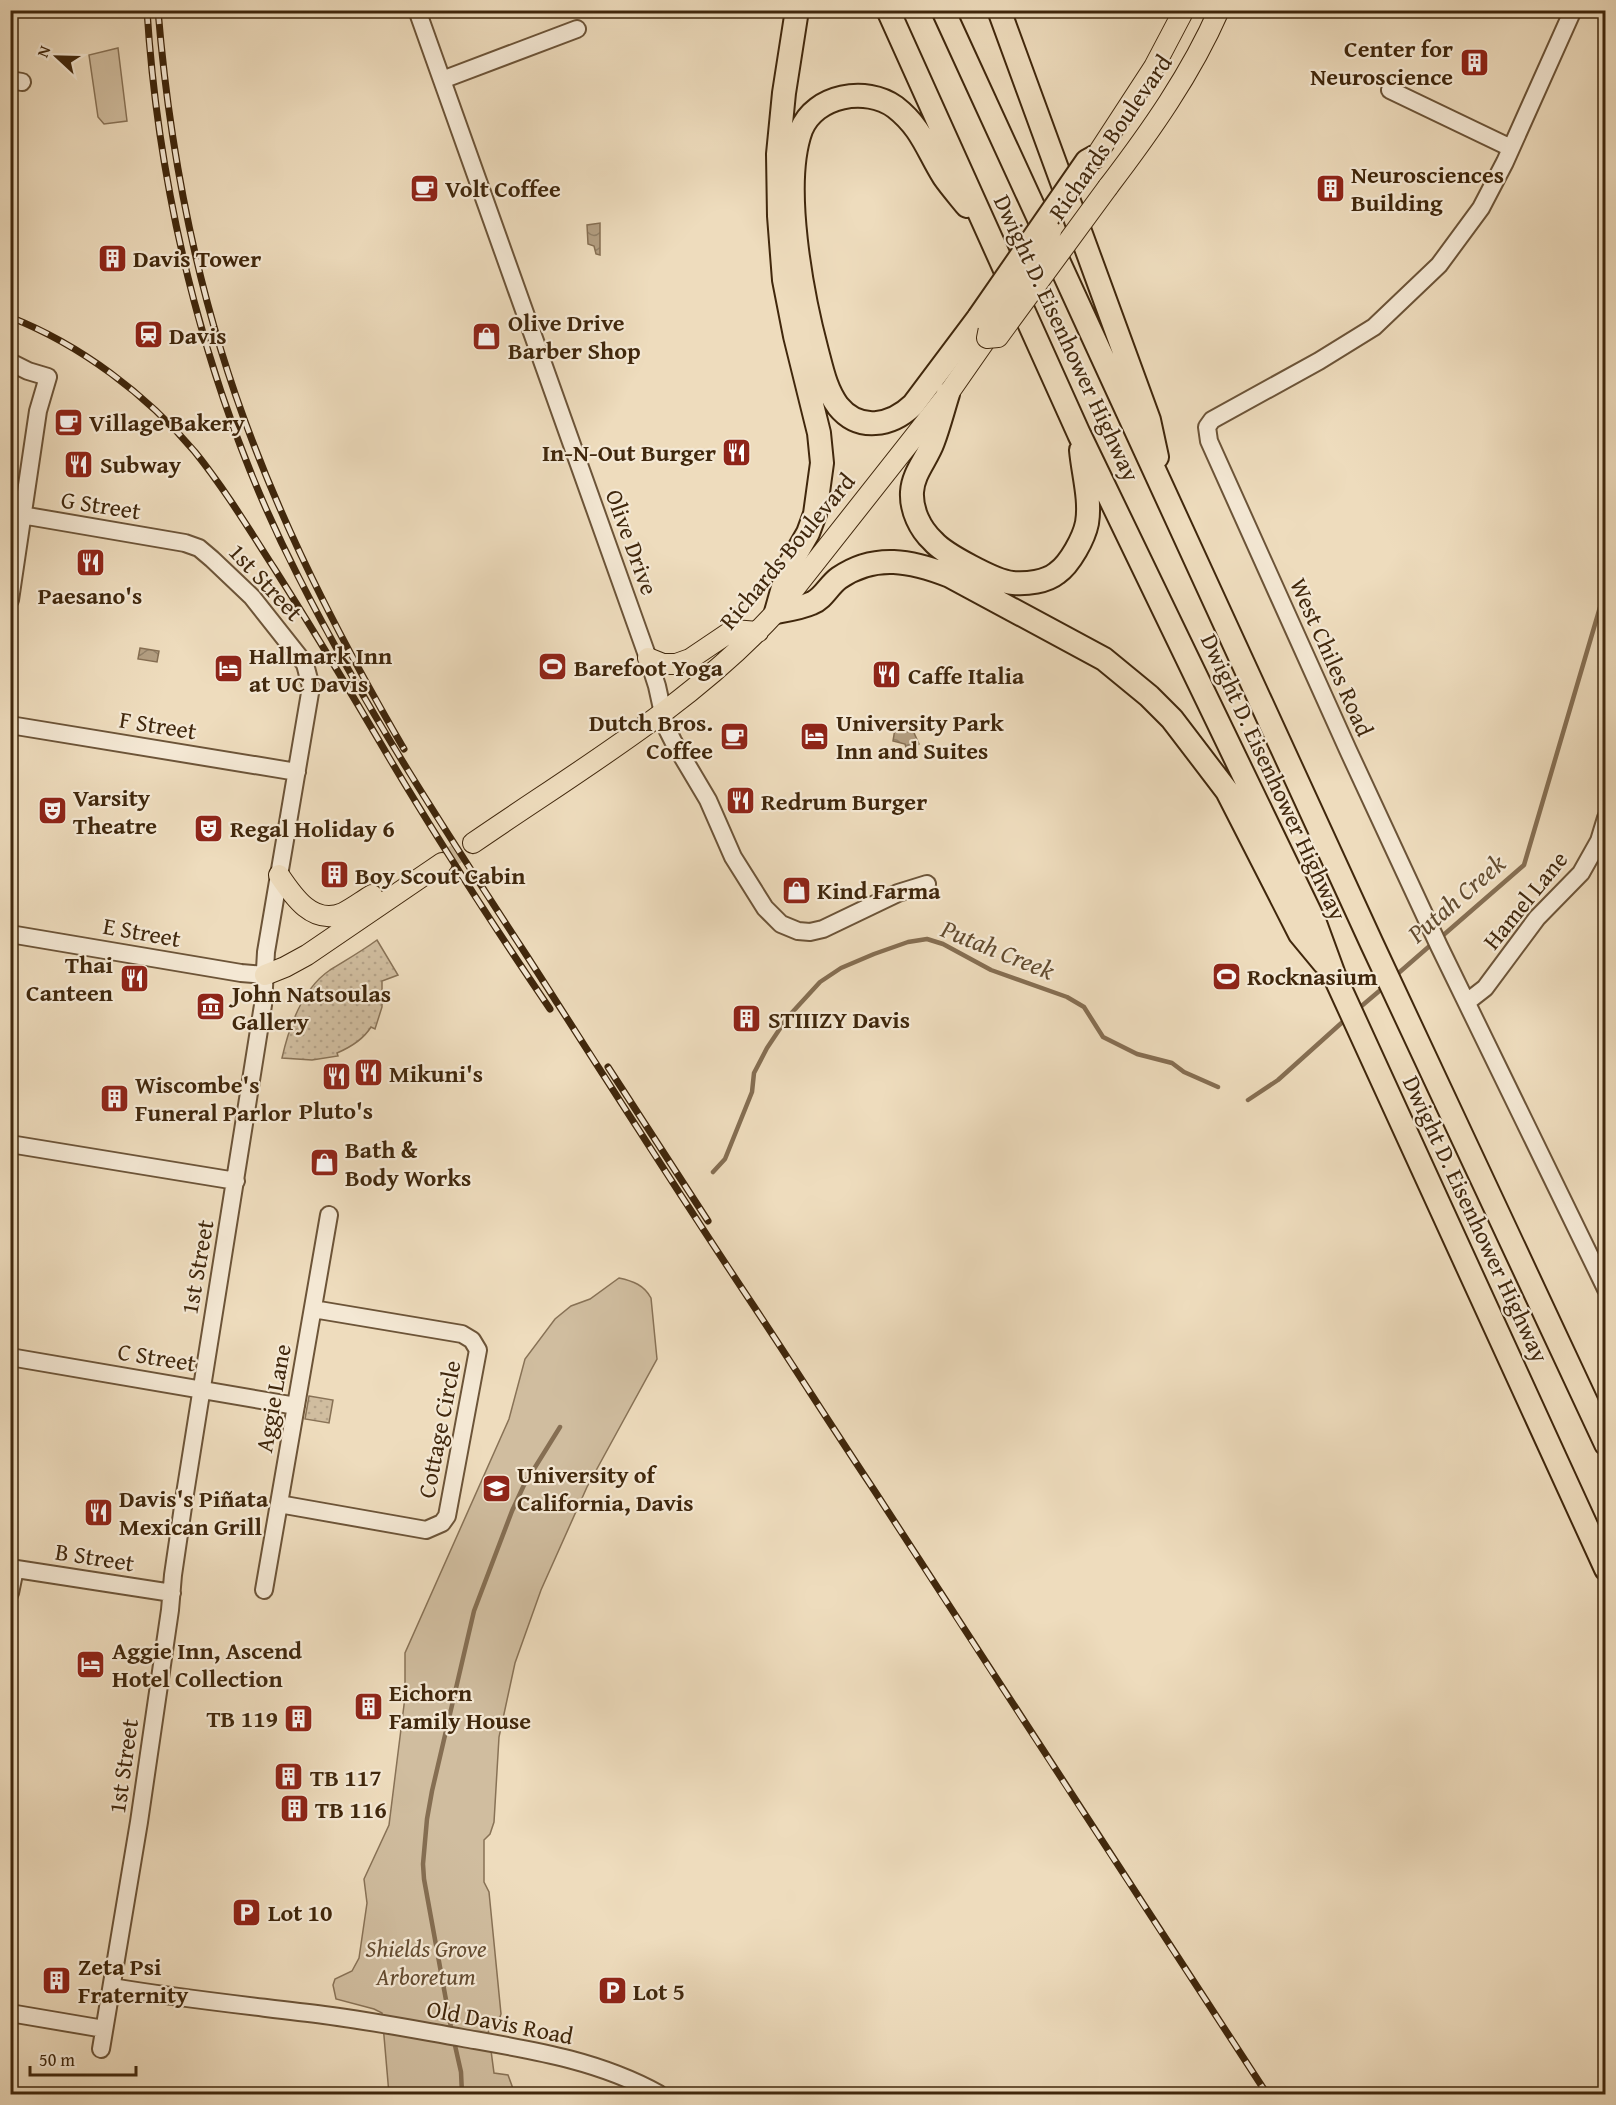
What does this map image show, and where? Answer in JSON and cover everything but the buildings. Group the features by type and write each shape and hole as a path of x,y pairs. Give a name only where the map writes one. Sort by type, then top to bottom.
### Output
{"highway":[{"path":"796,10 778,154 779,216 784,280 819,433 822,463 815,513 808,533 789,566 776,612 814,603 838,578 866,565 906,562 928,567 950,576 1104,659 1149,696 1172,719 1227,791 1300,934 1334,975"},
{"name":"Dwight D. Eisenhower Highway","path":"888,10 1080,434 1315,922 1334,975 1605,1569"},
{"name":"Dwight D. Eisenhower Highway","path":"944,10 1164,494 1605,1444"},
{"path":"999,10 1149,420 1164,494"},
{"path":"990,235 944,177 924,138 912,122 892,106 874,98 840,97 813,112 802,127 796,146 794,168 801,284 825,383 838,406 847,415 856,421 882,424 904,414 913,405 979,317 1087,162 1096,156"},
{"path":"948,394 933,444 916,475 912,493 915,513 923,529 934,543 980,572 1011,583 1039,581 1058,573 1077,550 1087,524 1088,505 1080,434"}],"main road":[{"name":"Richards Boulevard","path":"473,843 662,713 723,665 776,612 948,394 987,338 989,328 1154,67 1184,10"},
{"name":"Richards Boulevard","path":"987,338 998,337 1142,142 1191,65 1219,10"},
{"path":"648,658 663,664 676,664 690,659 733,630 758,632"},
{"path":"265,975 307,955 442,863"},
{"path":"279,875 296,901 322,915 341,914 390,885 413,881"}],"street":[{"name":"Olive Drive","path":"417,10 648,658 657,686 662,713 673,741 708,800 732,857 765,908 781,924 798,931 810,932 823,929 898,893 927,884"},
{"path":"1390,90 1511,148 1573,10"},
{"path":"442,80 577,29"},
{"name":"West Chiles Road","path":"1467,1002 1348,750 1209,441 1207,427 1212,420 1319,361 1374,327 1439,265 1481,208 1511,148"},
{"path":"10,362 48,378 38,411 17,515 10,600"},
{"name":"G Street","path":"17,515 185,543"},
{"name":"1st Street","path":"101,2049 139,1822 201,1389 263,1005 266,952 311,687 305,664 252,597 199,548 185,543"},
{"name":"F Street","path":"10,725 297,772"},
{"name":"Hamel Lane","path":"1467,1002 1485,988 1537,918 1581,873 1599,841 1605,818"},
{"name":"E Street","path":"10,934 241,973 265,975"},
{"path":"1467,1002 1605,1289"},
{"path":"10,1144 236,1181"},
{"name":"Aggie Lane","path":"264,1590 329,1215"},
{"name":"Cottage Circle","path":"279,1504 426,1530 442,1524 450,1504 478,1350 472,1340 462,1334 313,1309"},
{"name":"C Street","path":"10,1357 296,1406"},
{"path":"10,1593 13,1569"},
{"name":"B Street","path":"13,1569 172,1593"},
{"name":"Old Davis Road","path":"112,1987 323,2015 467,2039 583,2062 627,2077 659,2094"},
{"path":"10,2013 104,2028"}],"green space":[{"path":"118,48 127,121 104,124 98,117 89,55"},
{"path":"377,940 398,975 382,981 382,1007 375,1029 371,1027 356,1043 337,1053 338,1056 312,1060 282,1058 298,1009 312,987 330,970"},
{"name":"Shields Grove Arboretum","path":"619,1278 638,1284 651,1298 657,1359 587,1487 541,1590 515,1663 499,1737 494,1822 490,1834 484,1840 484,1882 489,1892 501,2014 499,2020 488,2028 494,2073 508,2075 515,2094 389,2094 382,2013 336,1999 333,1985 335,1979 352,1971 359,1958 367,1903 364,1879 389,1825 405,1697 405,1653 509,1419 525,1359 555,1319 571,1306 590,1299"},
{"path":"309,1396 333,1400 329,1423 305,1419"}],"water":[{"path":"600,223 600,255 596,254 594,246 588,244 587,225"},
{"path":"140,648 159,651 157,662 138,659"},
{"path":"895,729 914,733 919,744 912,749 912,753 908,754 905,744 893,741"}],"waterway":[{"name":"Putah Creek","path":"1440,938 1524,865 1606,587"},
{"name":"Putah Creek","path":"713,1172 725,1159 752,1092 754,1073 787,1018 820,982 841,968 908,942 927,939 943,944 991,970 1067,997 1084,1007 1103,1037 1137,1054 1172,1063 1184,1072 1218,1087"},
{"name":"Putah Creek","path":"1394,977 1433,943"},
{"name":"Putah Creek","path":"1358,1009 1384,987"},
{"name":"Putah Creek","path":"1248,1100 1278,1080 1347,1018"},
{"path":"452,2033 424,1879 427,1819 474,1611 524,1485 560,1427"},
{"path":"454,2041 461,2072 462,2094"}],"tunnel":[{"path":"442,863 473,843"}],"railway":[{"path":"147,10 153,83 163,156 194,301 239,442 267,510 324,625 407,769 466,863 1267,2094"},
{"path":"158,10 163,65 179,175 202,282 233,388 268,480 303,559 341,636 404,749"},
{"path":"10,317 62,342 111,373 155,410 206,466 274,568 429,824 550,1009"},
{"path":"608,1067 708,1221"}],"place":[{"name":"Center for Neuroscience","path":"1474,62"},
{"name":"Volt Coffee","path":"424,188"},
{"name":"Neurosciences Building","path":"1330,188"},
{"name":"Davis Tower","path":"112,258"},
{"name":"Davis","path":"148,335"},
{"name":"Olive Drive Barber Shop","path":"487,336"},
{"name":"Village Bakery","path":"68,422"},
{"name":"In-N-Out Burger","path":"737,452"},
{"name":"Subway","path":"79,464"},
{"name":"Paesano's","path":"90,562"},
{"name":"Barefoot Yoga","path":"553,667"},
{"name":"Hallmark Inn at UC Davis","path":"228,669"},
{"name":"Caffe Italia","path":"887,675"},
{"name":"Dutch Bros. Coffee","path":"734,736"},
{"name":"University Park Inn and Suites","path":"815,736"},
{"name":"Redrum Burger","path":"740,801"},
{"name":"Varsity Theatre","path":"52,811"},
{"name":"Regal Holiday 6","path":"209,828"},
{"name":"Boy Scout Cabin","path":"334,875"},
{"name":"Kind Farma","path":"796,890"},
{"name":"Rocknasium","path":"1226,976"},
{"name":"Thai Canteen","path":"134,978"},
{"name":"John Natsoulas Gallery","path":"211,1007"},
{"name":"STIIIZY Davis","path":"747,1019"},
{"name":"Mikuni's","path":"368,1073"},
{"name":"Pluto's","path":"336,1077"},
{"name":"Wiscombe's Funeral Parlor","path":"114,1098"},
{"name":"Bath & Body Works","path":"324,1163"},
{"name":"University of California, Davis","path":"496,1488"},
{"name":"Davis's Piñata Mexican Grill","path":"98,1512"},
{"name":"Aggie Inn, Ascend Hotel Collection","path":"91,1664"},
{"name":"Eichorn Family House","path":"368,1706"},
{"name":"TB 119","path":"299,1718"},
{"name":"TB 117","path":"289,1777"},
{"name":"TB 116","path":"294,1809"},
{"name":"Lot 10","path":"247,1912"},
{"name":"Zeta Psi Fraternity","path":"57,1980"},
{"name":"Lot 5","path":"612,1991"}]}
